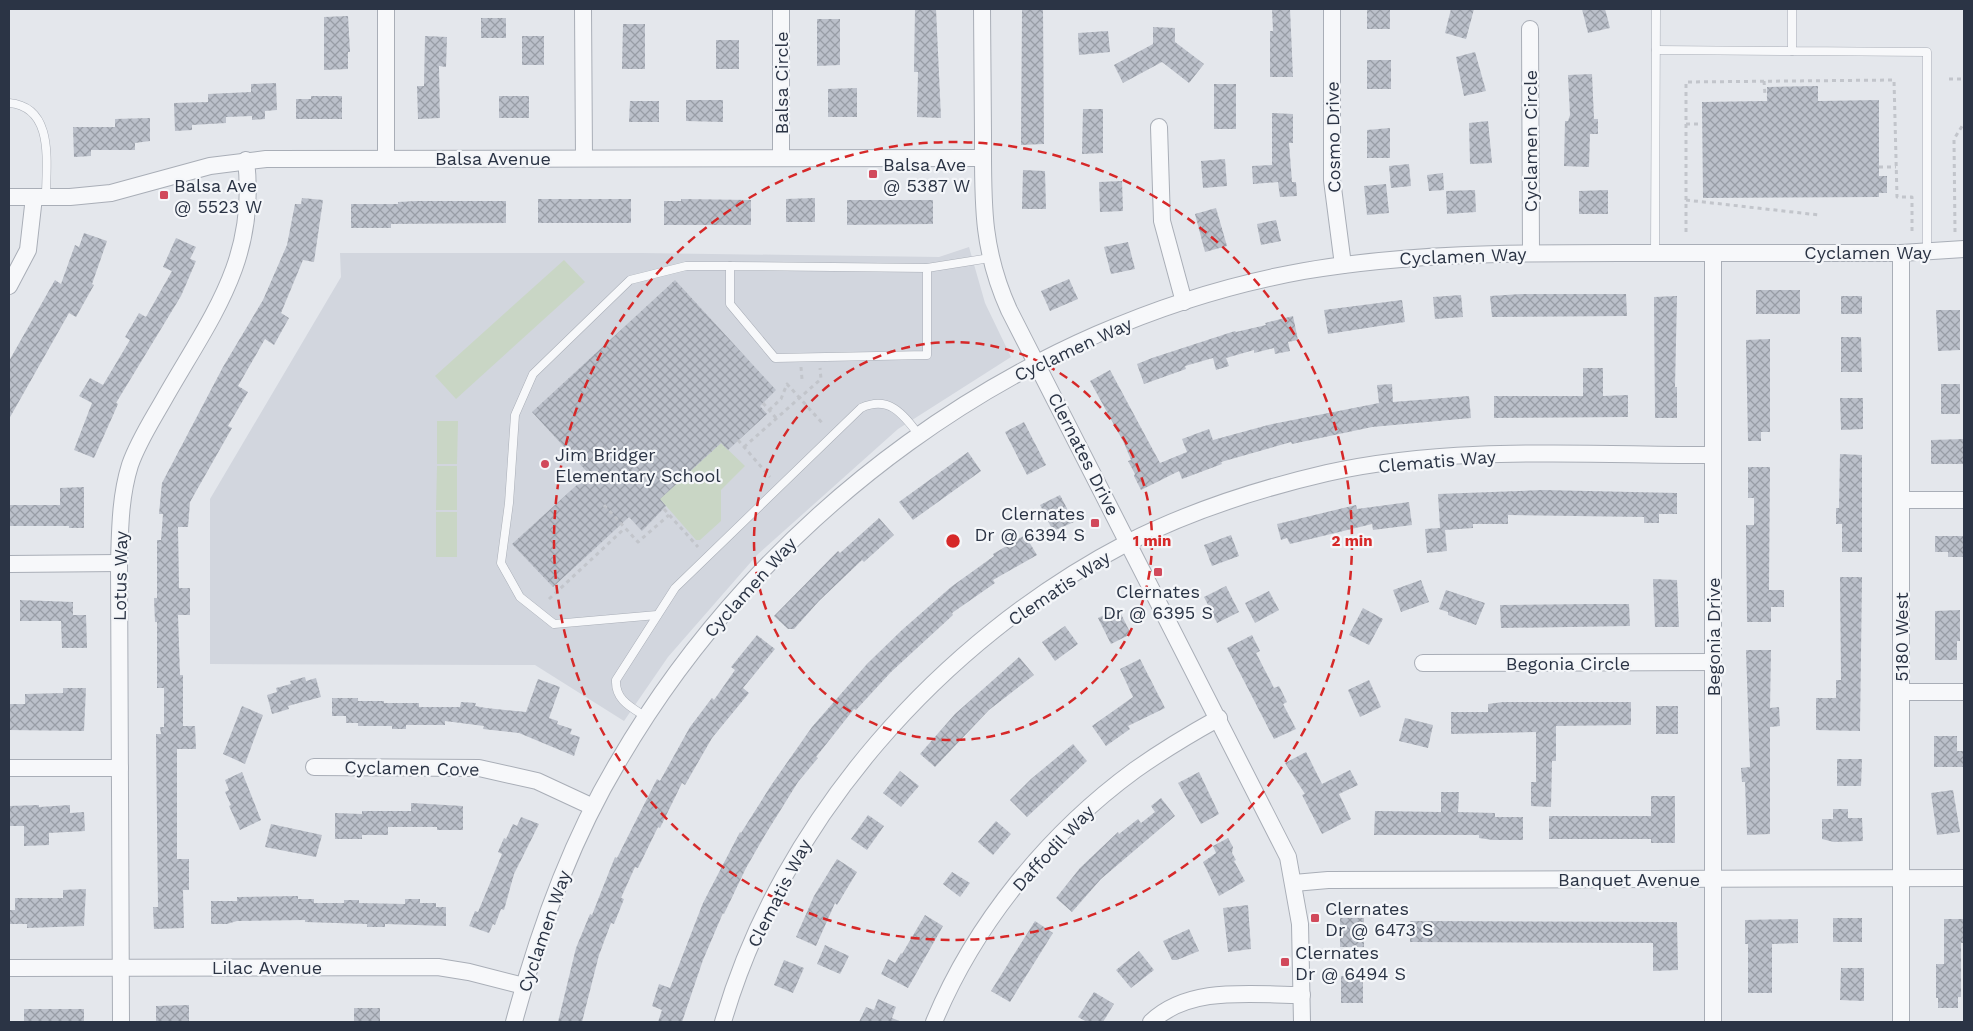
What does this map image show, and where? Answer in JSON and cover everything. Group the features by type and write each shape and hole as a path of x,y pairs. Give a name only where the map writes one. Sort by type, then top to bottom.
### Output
{"street":[{"path":"386,9 386,158"},
{"path":"584,9 584,158"},
{"name":"Balsa Circle","path":"781,9 781,158"},
{"name":"Clernates Drive","path":"982,9 984,224 990,258 1002,293 1288,856 1301,931 1302,1022"},
{"name":"Cosmo Drive","path":"1332,9 1332,180 1343,265"},
{"name":"Cyclamen Circle","path":"1530,30 1530,253"},
{"path":"1159,127 1162,220 1184,302"},
{"name":"Balsa Avenue","path":"9,197 111,193 210,166 246,160 386,158 983,158"},
{"name":"Lotus Way","path":"121,1022 119,563 123,495 136,450 226,290 238,260 249,210 246,160"},
{"path":"9,286 28,250 40,197"},
{"name":"Cyclamen Way","path":"514,1022 524,986 555,895 594,807 618,761 646,717 706,634 760,572 837,499 919,435 983,394 1038,364 1118,326 1184,302 1262,280 1343,265 1437,255 1530,253 1900,253 1964,249"},
{"name":"Begonia Drive","path":"1712,253 1713,1022"},
{"name":"5180 West","path":"1900,253 1901,1022"},
{"name":"Clematis Way","path":"723,1022 732,992 755,936 783,878 812,830 876,745 918,698 960,659 1027,606 1091,564 1129,542 1200,511 1255,492 1329,473 1406,460 1466,455 1712,455"},
{"path":"1901,500 1964,500"},
{"path":"9,564 119,563"},
{"name":"Begonia Circle","path":"1422,663 1713,662"},
{"path":"1901,692 1964,692"},
{"name":"Daffodil Way","path":"934,1022 966,958 998,910 1057,839 1093,805 1134,771 1218,718"},
{"name":"Cyclamen Cove","path":"314,767 479,768 537,781 594,807"},
{"path":"9,768 120,768"},
{"name":"Banquet Avenue","path":"1294,883 1328,880 1964,878"},
{"name":"Lilac Avenue","path":"9,968 438,967 469,972 524,986"},
{"path":"1151,1022 1168,1009 1194,998 1302,995"}],"lane":[{"path":"1654,253 1656,9"},
{"path":"1792,9 1792,51"},
{"path":"1656,50 1927,52 1927,252"},
{"path":"9,103 28,108 39,120 45,144 40,197"},
{"path":"657,615 554,624 520,596 501,563 509,503 515,416 533,374 630,280 686,266 927,268 990,258"},
{"path":"730,266 730,304 775,358 927,355 927,268"},
{"path":"646,717 621,699 616,690 616,680 675,588 861,408 880,403 893,406 908,420 919,435"}],"path":[{"path":"1949,79 1964,79"},
{"path":"1686,232 1686,82 1894,80 1896,197 1912,197 1912,232"},
{"path":"1764,81 1765,95 1767,96"},
{"path":"1955,232 1954,139 1964,123"},
{"path":"1686,124 1702,124"},
{"path":"1879,167 1896,167"},
{"path":"1686,200 1819,215"},
{"path":"744,447 821,379"},
{"path":"769,410 781,399 787,384 824,425"},
{"path":"763,403 776,418"},
{"path":"738,440 770,477"},
{"path":"604,505 638,542 669,515"},
{"path":"664,509 698,547"},
{"path":"549,599 625,528"}],"shaded area":[{"name":"Jim Bridger Elementary School","path":"969,247 985,303 1011,357 898,429 757,555 668,657 624,721 535,665 210,664 210,499 341,277 340,253 642,253 939,257"}],"green space":[{"path":"564,260 585,282 456,399 435,376"},
{"path":"437,421 458,421 457,464 437,464"},
{"path":"721,443 745,466 721,490 721,521 700,540 696,540 660,499"},
{"path":"437,466 457,466 457,510 436,510"},
{"path":"436,512 457,512 457,557 436,557"}],"building":[{"path":"915,9 936,9 941,118 917,117 918,72 914,72"},
{"path":"1022,9 1043,9 1044,144 1021,145"},
{"path":"1272,9 1290,9 1293,77 1270,77 1270,31 1273,31"},
{"path":"1367,9 1390,9 1390,29 1367,29"},
{"path":"1451,9 1474,9 1466,39 1445,33"},
{"path":"1582,9 1605,9 1610,28 1588,33"},
{"path":"348,16 350,52 348,52 348,69 324,70 324,17"},
{"path":"481,18 506,18 506,38 481,38"},
{"path":"817,19 840,19 840,65 817,66"},
{"path":"623,24 645,24 645,69 622,69"},
{"path":"1153,27 1175,28 1175,42 1204,64 1189,83 1162,62 1123,83 1114,65 1153,44"},
{"path":"1108,31 1110,52 1079,55 1078,33"},
{"path":"425,36 447,37 446,67 439,66 440,118 418,119 417,86 424,86"},
{"path":"522,36 544,36 544,65 522,65"},
{"path":"716,40 739,40 739,69 716,69"},
{"path":"1475,52 1486,91 1464,96 1456,57"},
{"path":"1367,60 1391,60 1391,89 1367,89"},
{"path":"1592,74 1594,119 1598,119 1598,134 1590,134 1589,167 1564,166 1565,121 1568,121 1570,115 1568,75"},
{"path":"276,83 277,110 265,111 265,119 252,120 252,116 226,117 226,123 192,125 192,130 175,131 174,103 208,102 208,94 251,92 251,84"},
{"path":"1214,84 1236,84 1236,129 1214,129"},
{"path":"1818,86 1818,101 1879,100 1879,176 1887,176 1887,193 1879,193 1879,197 1703,198 1702,102 1767,101 1767,87"},
{"path":"857,88 857,117 828,117 828,89"},
{"path":"311,96 342,96 342,119 296,119 296,99 311,99"},
{"path":"499,96 529,96 529,118 499,118"},
{"path":"686,100 723,100 723,122 686,121"},
{"path":"630,101 659,101 659,122 629,122"},
{"path":"1083,109 1103,109 1103,153 1082,154"},
{"path":"1272,113 1293,114 1293,143 1289,143 1292,182 1296,182 1297,196 1280,197 1278,182 1253,184 1252,166 1272,165"},
{"path":"150,118 150,141 135,143 135,150 91,150 91,156 74,157 73,127 115,127 115,119"},
{"path":"1488,121 1492,163 1470,164 1469,123"},
{"path":"1390,128 1390,158 1367,158 1367,130"},
{"path":"1225,159 1227,186 1203,188 1201,161"},
{"path":"1409,164 1411,186 1391,188 1389,166"},
{"path":"1023,170 1045,171 1046,209 1022,209"},
{"path":"1443,173 1444,190 1429,191 1427,175"},
{"path":"1122,181 1123,211 1100,212 1099,182"},
{"path":"1386,184 1389,213 1367,215 1364,186"},
{"path":"1475,190 1476,212 1447,214 1446,191"},
{"path":"1608,190 1608,214 1579,214 1579,191"},
{"path":"302,198 323,200 314,262 303,260 281,313 289,318 274,345 265,339 238,386 248,392 228,426 232,428 190,502 188,527 178,527 179,588 190,588 190,615 178,615 180,675 183,675 183,726 195,726 196,749 177,749 177,859 189,859 189,890 183,890 184,928 154,929 153,907 158,907 156,734 161,734 160,727 164,727 164,688 157,688 157,622 155,622 154,598 157,598 157,540 161,540 163,514 159,514 162,483 223,367 263,300 287,245 295,204 301,204"},
{"path":"815,198 815,222 786,222 786,199"},
{"path":"538,199 631,199 631,223 538,223"},
{"path":"681,199 751,200 751,225 664,225 664,201 681,201"},
{"path":"847,200 933,200 933,224 847,225"},
{"path":"506,201 506,223 391,224 391,228 351,228 351,204 398,204 398,202"},
{"path":"1216,208 1227,246 1205,252 1195,214"},
{"path":"1276,220 1281,241 1261,245 1257,224"},
{"path":"84,233 107,241 92,284 94,285 76,317 69,313 9,419 9,361 55,280 61,284 75,245 79,247"},
{"path":"176,238 196,247 190,259 196,261 181,296 116,403 118,404 94,458 74,450 92,403 79,396 90,378 103,385 130,340 125,337 139,313 146,317 172,271 163,267"},
{"path":"1128,242 1135,269 1111,274 1104,247"},
{"path":"1069,279 1078,299 1050,311 1041,291"},
{"path":"675,280 776,390 760,406 767,414 728,450 721,443 660,499 666,506 642,531 629,517 553,587 512,544 589,474 532,412"},
{"path":"1756,290 1800,290 1800,314 1756,314"},
{"path":"1521,294 1626,294 1627,316 1492,317 1490,296"},
{"path":"1461,295 1463,317 1435,319 1433,297"},
{"path":"1677,296 1675,387 1677,387 1677,418 1655,418 1654,297"},
{"path":"1841,296 1862,296 1862,314 1841,314"},
{"path":"1402,300 1405,322 1328,334 1324,310"},
{"path":"1936,310 1960,310 1960,350 1938,351"},
{"path":"1293,316 1298,340 1288,342 1290,351 1275,354 1274,348 1254,353 1254,350 1226,358 1229,366 1216,370 1213,358 1185,366 1186,369 1144,384 1137,364 1235,331 1266,325 1265,323"},
{"path":"1841,337 1861,337 1862,372 1841,372"},
{"path":"1770,339 1770,432 1761,432 1761,441 1748,441 1746,340"},
{"path":"1583,368 1603,368 1603,396 1628,395 1628,417 1494,418 1494,396 1583,396"},
{"path":"1110,370 1160,463 1187,452 1182,439 1209,429 1213,440 1268,425 1379,403 1377,385 1392,384 1393,402 1469,396 1471,418 1372,427 1292,444 1291,442 1221,462 1222,464 1182,479 1179,471 1141,490 1128,461 1131,460 1124,443 1090,381"},
{"path":"1941,384 1960,384 1960,414 1941,414"},
{"path":"1840,398 1863,398 1863,429 1841,430"},
{"path":"1024,422 1046,465 1027,475 1005,432"},
{"path":"1964,439 1964,464 1931,464 1931,440"},
{"path":"968,452 981,471 913,520 899,502"},
{"path":"1840,454 1862,455 1862,552 1842,552 1842,524 1836,524 1836,508 1839,508"},
{"path":"1748,467 1770,467 1769,590 1784,590 1784,607 1771,607 1771,622 1747,622 1746,525 1754,525 1754,498 1748,498"},
{"path":"84,487 84,528 69,528 69,526 9,526 9,505 60,505 60,488"},
{"path":"1543,490 1677,493 1677,514 1659,514 1659,523 1644,523 1644,517 1508,515 1508,524 1473,524 1473,528 1445,530 1447,551 1427,553 1425,529 1440,528 1438,494"},
{"path":"1060,495 1074,522 1053,531 1040,505"},
{"path":"1409,502 1412,525 1373,530 1372,524 1290,544 1287,538 1281,540 1277,524 1356,505 1357,509"},
{"path":"879,518 894,535 864,562 862,560 819,601 794,629 788,629 774,616 838,551 840,553"},
{"path":"1025,535 1037,555 993,580 995,583 952,613 953,615 891,672 856,710 854,709 816,757 818,758 798,782 765,835 723,913 703,960 682,1022 658,1022 662,1010 652,1006 659,984 670,988 703,903 740,832 812,727 867,664 902,630 951,587 994,556 993,554"},
{"path":"1231,535 1239,556 1212,566 1204,545"},
{"path":"1935,536 1964,536 1964,557 1948,557 1948,552 1935,552"},
{"path":"1840,577 1862,577 1860,731 1816,730 1816,698 1836,698 1836,680 1841,680"},
{"path":"1653,579 1677,580 1679,627 1655,627"},
{"path":"1421,580 1429,602 1401,612 1393,590"},
{"path":"1226,586 1239,612 1217,623 1204,597"},
{"path":"1446,590 1485,603 1476,625 1448,615 1448,612 1439,609"},
{"path":"1269,591 1279,610 1255,623 1245,603"},
{"path":"20,600 73,602 73,615 86,615 87,648 62,648 61,621 20,621"},
{"path":"1629,604 1630,626 1501,628 1500,605"},
{"path":"1118,608 1131,634 1111,644 1098,618"},
{"path":"1363,608 1383,619 1369,645 1349,635"},
{"path":"1960,610 1960,641 1957,641 1957,660 1935,660 1935,611"},
{"path":"1065,626 1078,644 1055,661 1042,642"},
{"path":"757,635 775,649 743,688 749,693 712,738 685,785 682,783 638,868 635,867 621,898 624,899 614,924 611,923 599,955 582,1022 558,1022 576,948 590,914 592,915 615,857 617,858 657,779 660,781 690,727 712,698 714,700 735,670 731,667"},
{"path":"1252,635 1260,651 1256,653 1274,688 1279,686 1287,702 1283,704 1296,729 1274,739 1227,648"},
{"path":"1746,650 1771,650 1770,708 1779,707 1780,726 1770,727 1770,834 1747,835 1745,782 1742,782 1741,768 1750,767"},
{"path":"1019,657 1034,675 989,710 935,767 920,754 955,714"},
{"path":"1140,659 1165,708 1128,726 1130,729 1106,746 1092,726 1133,697 1120,669"},
{"path":"305,677 306,681 316,678 321,697 288,706 289,709 272,714 267,695 277,692 276,688 291,684 290,681"},
{"path":"538,679 560,687 549,718 558,721 557,724 572,729 570,734 580,737 574,756 519,733 483,729 484,726 445,721 445,725 406,725 406,729 392,729 392,726 358,726 358,723 346,723 346,716 332,716 332,698 358,698 358,701 384,701 384,703 419,703 419,707 460,707 461,702 476,703 475,706 526,712"},
{"path":"1369,680 1381,707 1360,717 1348,690"},
{"path":"63,688 86,688 84,731 9,730 9,704 25,704 25,694 63,693"},
{"path":"1503,702 1631,702 1631,725 1556,726 1556,761 1552,761 1551,807 1531,806 1531,782 1536,782 1536,732 1451,734 1451,712 1488,712 1488,704"},
{"path":"242,706 263,715 245,764 223,754"},
{"path":"1656,706 1678,706 1678,734 1656,734"},
{"path":"1405,718 1433,725 1428,748 1399,741"},
{"path":"1934,736 1957,736 1957,751 1964,751 1964,767 1934,767"},
{"path":"1073,744 1087,761 1027,817 1010,800 1031,779"},
{"path":"1306,752 1322,784 1350,770 1358,785 1339,794 1351,819 1322,834 1302,795 1305,794 1285,763"},
{"path":"1837,759 1862,759 1861,786 1837,786"},
{"path":"900,771 919,786 901,807 883,793"},
{"path":"242,772 261,820 240,830 229,806 231,805 225,792 229,790 225,780"},
{"path":"1199,772 1219,814 1201,824 1178,783"},
{"path":"1953,790 1960,832 1937,835 1931,793"},
{"path":"1441,792 1459,792 1458,812 1495,813 1495,817 1523,817 1523,840 1493,840 1479,838 1479,835 1374,835 1375,811 1441,812"},
{"path":"1651,796 1675,796 1675,843 1651,843 1651,839 1549,839 1549,816 1651,816"},
{"path":"1161,798 1175,816 1101,879 1072,912 1056,898 1080,868 1118,832 1119,834 1138,819 1141,823 1155,812 1151,806"},
{"path":"411,803 463,806 463,830 437,830 437,827 388,827 388,835 362,835 362,839 335,839 335,813 362,814 362,811 411,811"},
{"path":"39,805 39,807 70,805 70,813 84,812 85,831 49,833 49,845 24,846 24,826 9,826 9,806"},
{"path":"1833,809 1848,809 1848,818 1862,818 1863,841 1834,842 1822,839 1822,819 1833,819"},
{"path":"868,815 884,826 867,850 851,839"},
{"path":"521,817 539,824 514,874 504,910 501,909 495,925 493,924 489,933 469,926 475,911 478,912 502,854 498,852 504,838 506,839 513,824 517,826"},
{"path":"996,821 1011,834 993,855 978,842"},
{"path":"271,824 322,835 316,857 265,847"},
{"path":"1228,838 1233,847 1232,853 1236,860 1234,861 1245,881 1219,896 1203,862 1216,853 1213,846"},
{"path":"837,859 857,872 837,905 835,903 816,946 796,937 814,896"},
{"path":"952,872 970,883 960,897 943,884"},
{"path":"86,889 84,926 27,928 27,924 10,924 10,910 15,910 15,898 63,898 63,890"},
{"path":"298,896 298,899 314,899 314,903 344,903 344,900 359,900 359,903 405,904 405,899 420,899 420,903 436,903 436,907 446,907 446,926 385,924 385,927 367,927 367,924 305,922 305,920 237,921 227,924 211,924 211,901 237,901 237,897"},
{"path":"1248,905 1251,949 1228,952 1223,908"},
{"path":"925,915 943,926 908,988 881,974 888,959 895,963 902,954"},
{"path":"1340,918 1364,918 1364,947 1340,947"},
{"path":"1833,918 1862,918 1862,942 1833,942"},
{"path":"1798,919 1798,943 1772,944 1772,993 1748,993 1748,944 1745,944 1745,920"},
{"path":"1944,919 1964,919 1964,943 1961,943 1961,997 1958,997 1958,1008 1938,1008 1938,998 1936,998 1936,964 1944,964"},
{"path":"1035,921 1053,933 1010,1002 991,991"},
{"path":"1410,921 1677,922 1678,970 1653,971 1653,943 1410,942"},
{"path":"1189,929 1199,951 1177,960 1172,960 1163,941"},
{"path":"825,945 849,956 840,974 817,964"},
{"path":"1139,951 1154,970 1131,988 1116,970"},
{"path":"784,960 804,968 793,993 774,985"},
{"path":"1841,968 1864,968 1864,1001 1840,1000"},
{"path":"1341,976 1363,976 1363,1003 1341,1003"},
{"path":"1094,992 1114,1004 1103,1022 1087,1022 1078,1017"},
{"path":"878,999 896,1007 892,1018 902,1022 859,1022 866,1007 874,1010"},
{"path":"189,1005 189,1022 156,1022 156,1006"},
{"path":"354,1008 380,1008 380,1022 354,1022"},
{"path":"24,1009 84,1009 84,1022 24,1022"}],"place":[{"name":"Balsa Ave @ 5387 W","path":"873,174"},
{"name":"Balsa Ave @ 5523 W","path":"164,195"},
{"name":"Jim Bridger Elementary School","path":"545,464"},
{"name":"Clernates Dr @ 6394 S","path":"1095,523"},
{"name":"Clernates Dr @ 6395 S","path":"1158,572"},
{"name":"Clernates Dr @ 6473 S","path":"1315,918"},
{"name":"Clernates Dr @ 6494 S","path":"1285,962"}]}
